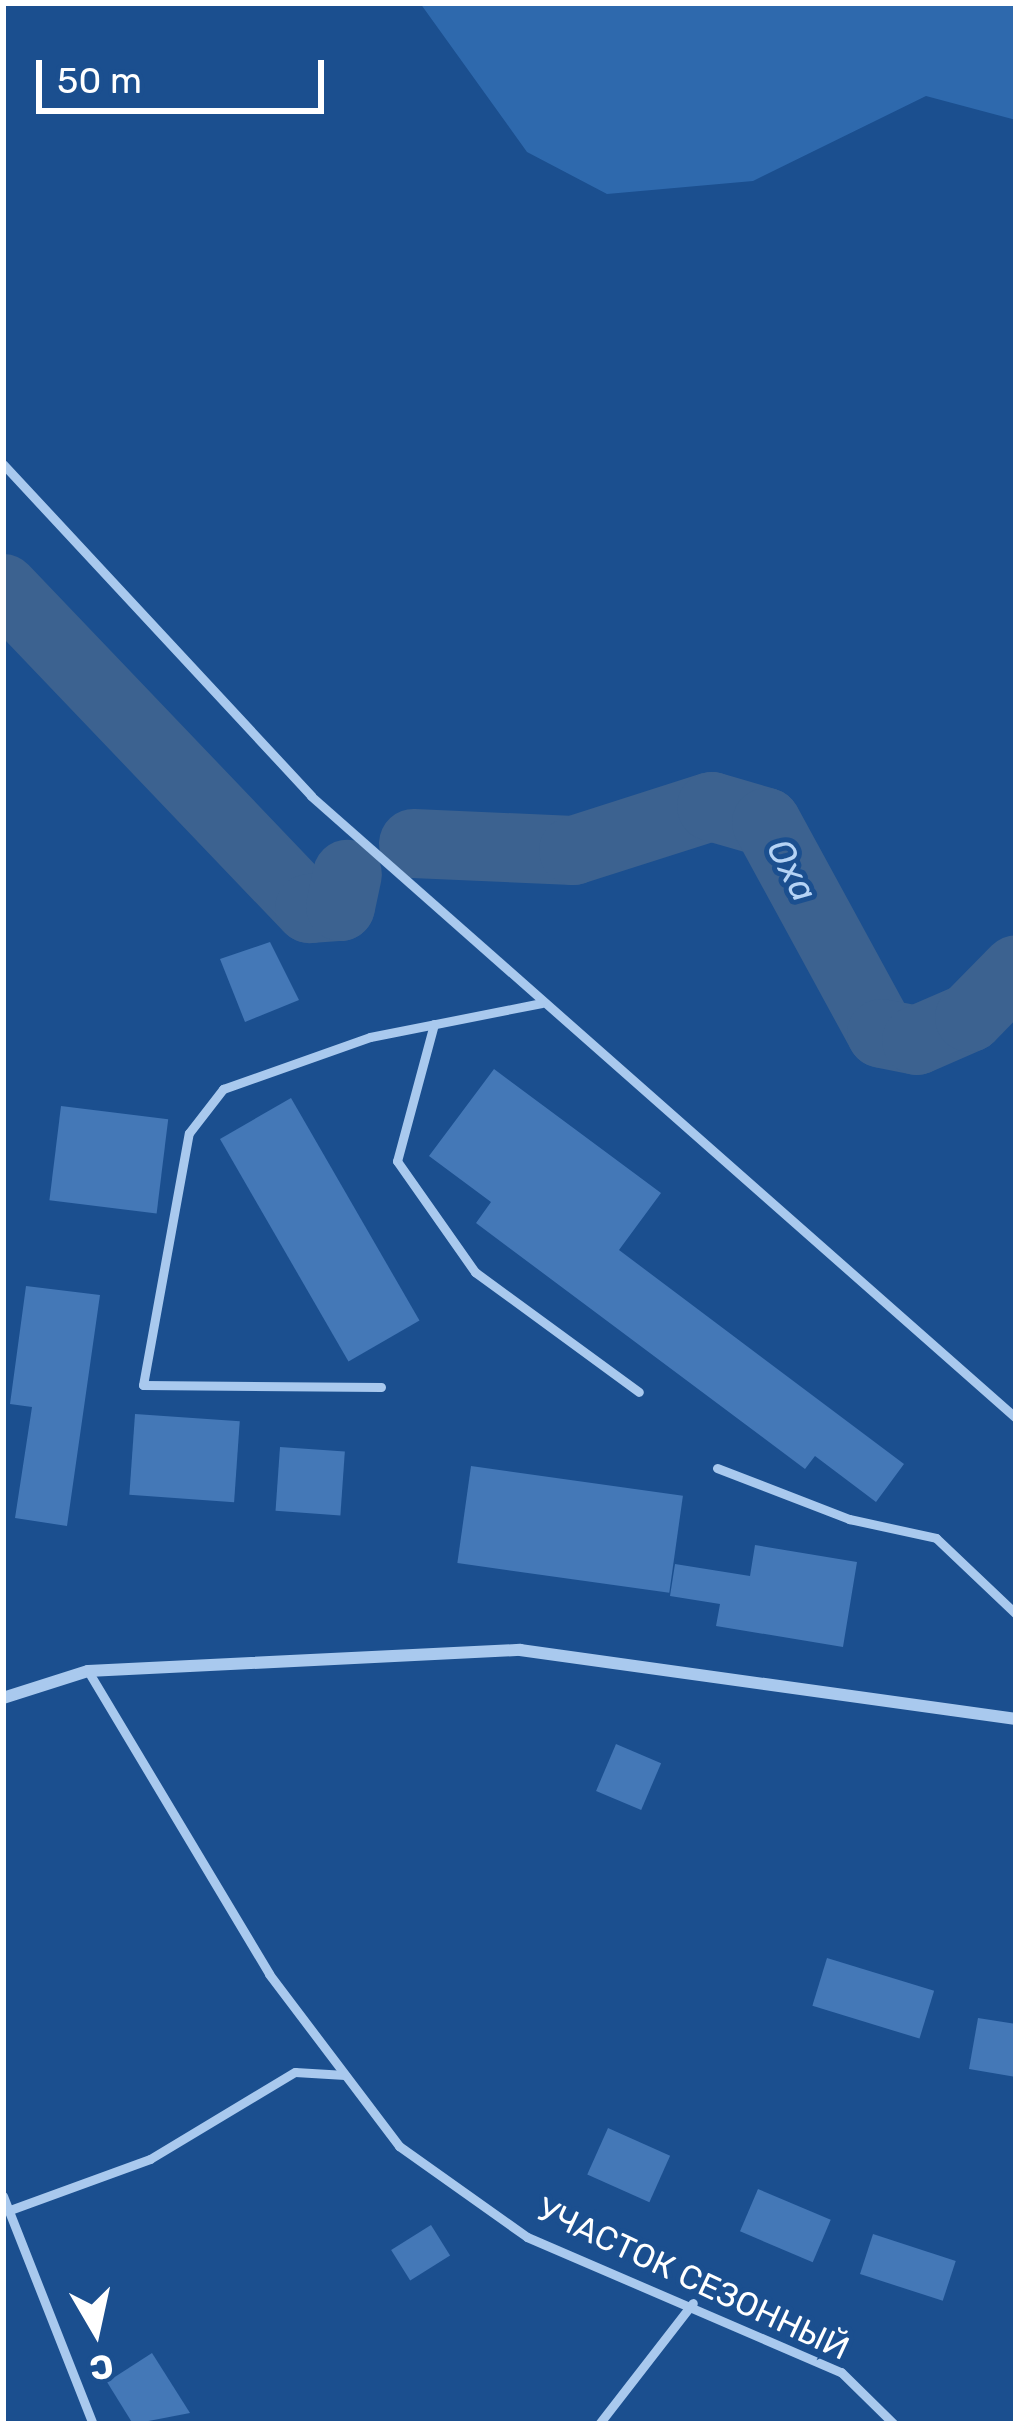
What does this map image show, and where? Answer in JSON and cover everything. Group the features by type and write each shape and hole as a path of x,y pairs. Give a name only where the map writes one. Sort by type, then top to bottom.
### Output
{"street":[{"path":"3,1698 88,1670 520,1650 1016,1719"}],"lane":[{"path":"3,464 311,796 1016,1418"},
{"path":"381,1387 143,1385 189,1133 223,1089 434,1024 542,1003"},
{"path":"434,1024 397,1161 475,1272 639,1392"},
{"path":"717,1468 849,1520 936,1538 1016,1613"},
{"name":"УЧАСТОК СЕЗОННЫЙ","path":"88,1670 269,1974 399,2146 527,2236 693,2302 842,2372 894,2424"},
{"path":"10,2210 150,2159 295,2072 345,2074"},
{"path":"3,2196 93,2424"},
{"path":"599,2424 693,2302"}],"shaded area":[{"path":"420,3 1016,3 1016,120 926,96 753,181 607,194 527,152"}],"building":[{"path":"270,942 299,1000 245,1022 220,959"},
{"path":"494,1069 661,1193 619,1250 904,1464 876,1502 815,1456 805,1469 476,1223 491,1202 429,1156"},
{"path":"291,1098 420,1321 348,1362 220,1139"},
{"path":"61,1106 168,1119 157,1213 49,1200"},
{"path":"26,1286 100,1295 67,1526 15,1518 32,1407 10,1404"},
{"path":"135,1414 240,1421 234,1502 129,1495"},
{"path":"280,1447 345,1452 340,1515 276,1511"},
{"path":"471,1466 683,1496 669,1593 457,1563"},
{"path":"755,1545 857,1562 843,1647 716,1626 720,1604 670,1596 675,1564 750,1576"},
{"path":"616,1744 661,1763 641,1810 596,1791"},
{"path":"827,1958 934,1991 919,2039 812,2006"},
{"path":"978,2018 1016,2024 1016,2077 969,2069"},
{"path":"608,2128 670,2156 649,2202 587,2175"},
{"path":"758,2189 831,2220 813,2262 740,2231"},
{"path":"431,2225 450,2256 410,2280 391,2250"},
{"path":"873,2234 956,2261 943,2301 860,2274"},
{"path":"152,2353 190,2413 133,2424 107,2382"}],"waterway":[{"name":"Оха","path":"3,588 309,908 340,906 347,874"},
{"name":"Оха","path":"413,843 573,850 711,806 766,822 881,1033 916,1040 969,1017 1016,969"}]}
